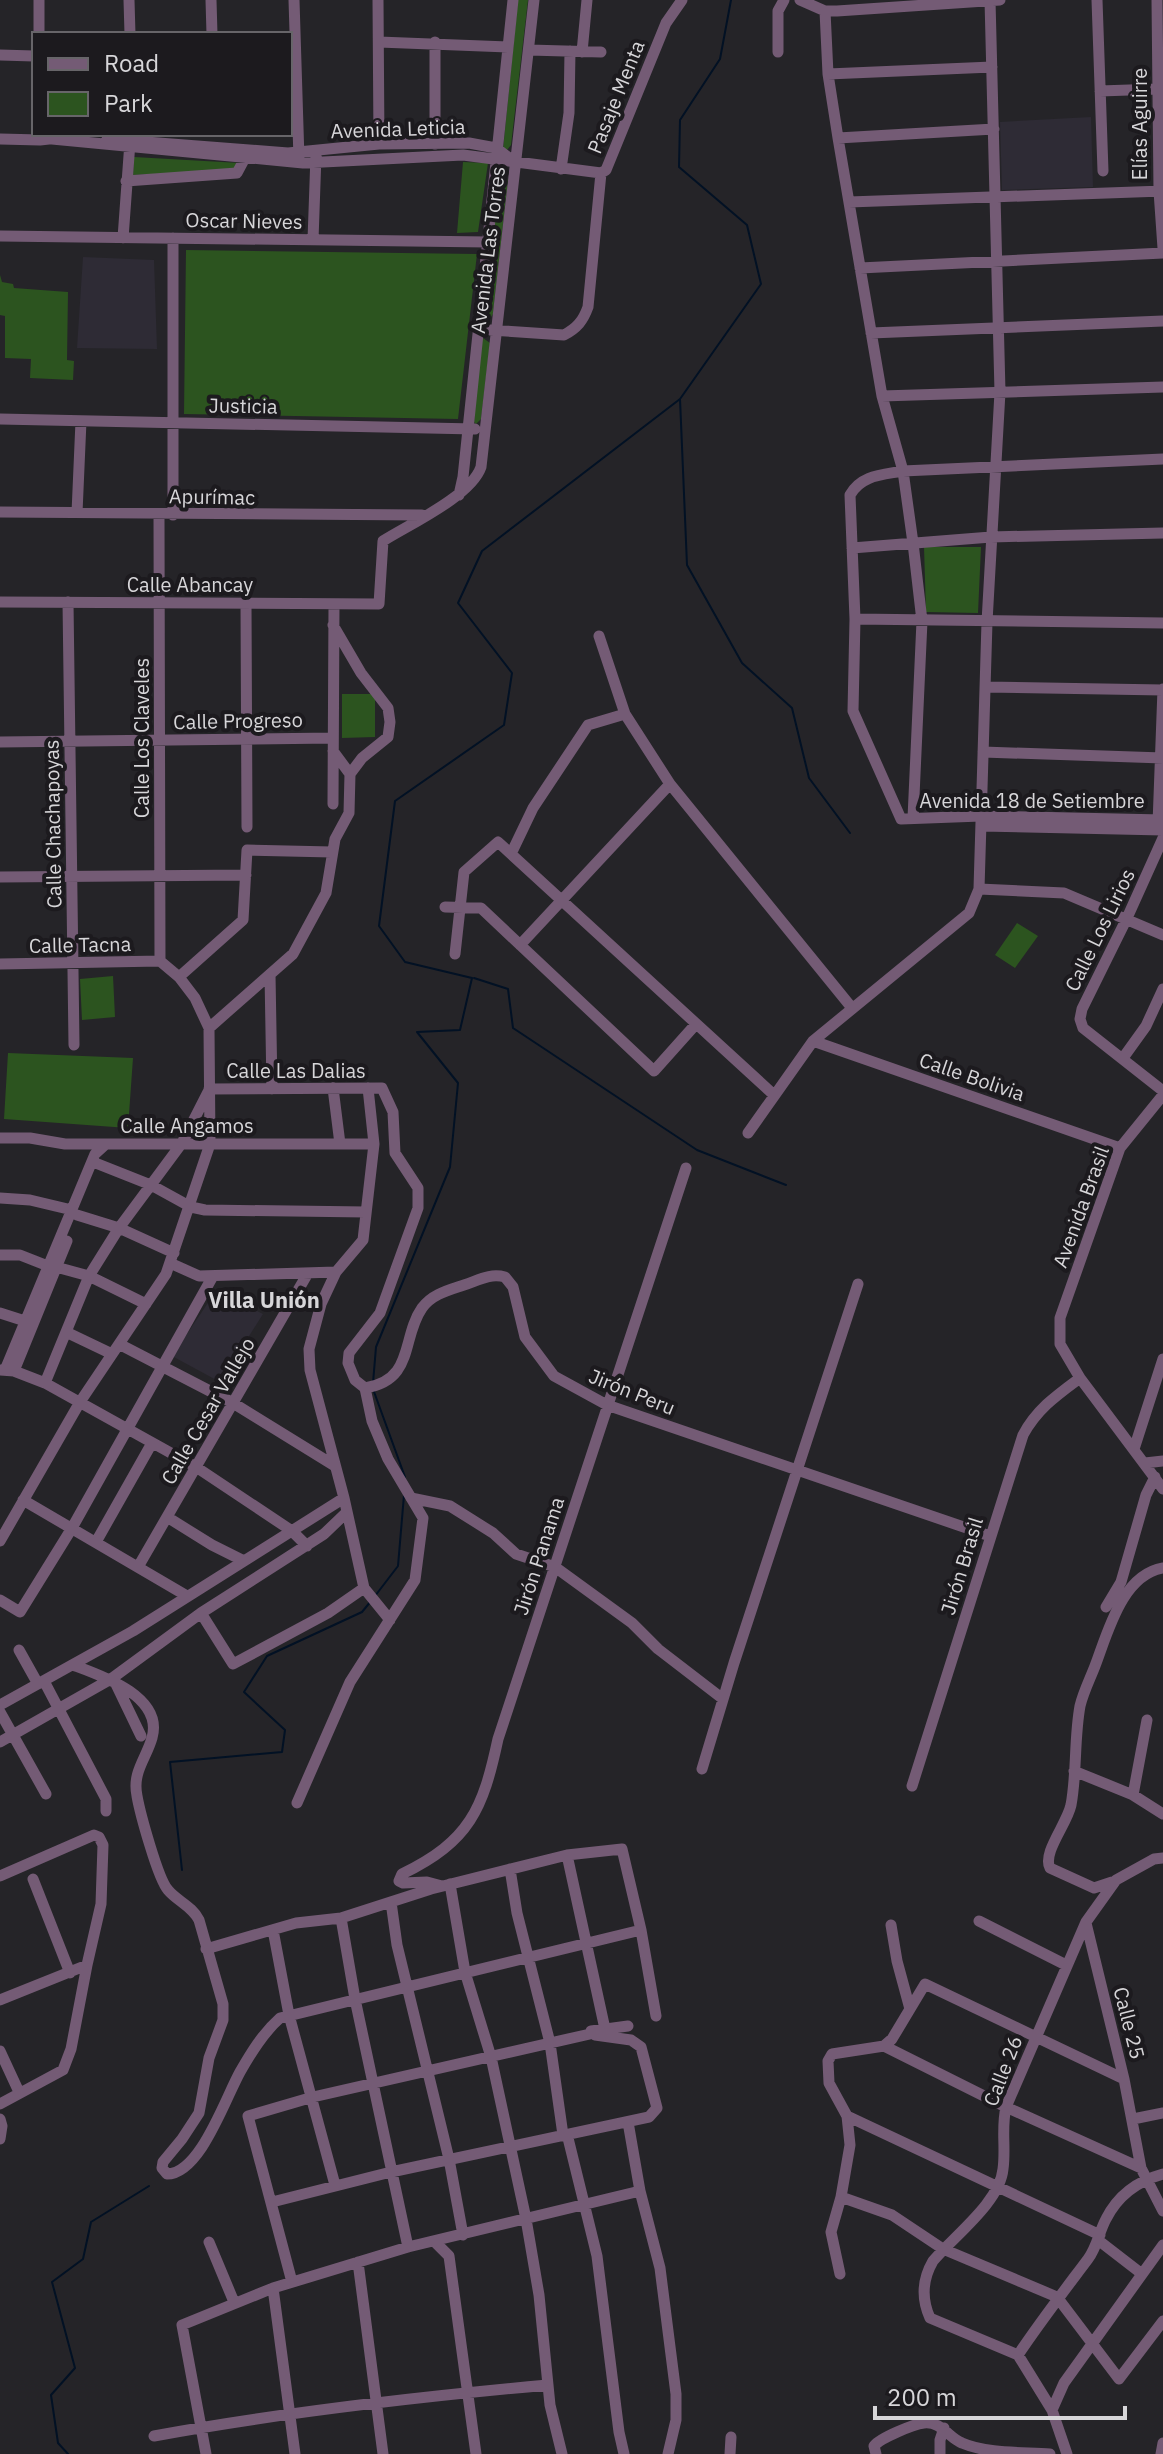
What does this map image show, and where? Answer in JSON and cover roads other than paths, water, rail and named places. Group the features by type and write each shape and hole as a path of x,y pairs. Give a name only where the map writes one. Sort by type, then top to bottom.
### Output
{"street":[{"path":"39,0 39,32"},
{"path":"129,0 130,32"},
{"path":"211,0 212,32"},
{"path":"294,0 299,157"},
{"path":"378,0 379,144"},
{"name":"Avenida Las Torres","path":"459,495 513,0"},
{"name":"Avenida Las Torres","path":"383,541 459,495 478,474 534,0"},
{"path":"561,169 576,51 587,0"},
{"name":"Pasaje Menta","path":"516,163 601,173 606,170 666,23 682,0"},
{"path":"778,52 778,11 784,0"},
{"path":"800,0 825,11 1000,0"},
{"path":"748,1133 813,1041 969,913 979,889 987,622 1000,392 990,0"},
{"path":"1097,0 1103,171"},
{"name":"Elías Aguirre","path":"1157,0 1163,251"},
{"path":"825,11 828,74 838,138 882,396 903,471 922,621 907,818"},
{"path":"379,42 508,47"},
{"path":"435,42 435,144"},
{"path":"529,50 601,52"},
{"path":"0,55 32,56"},
{"path":"828,74 992,67"},
{"path":"1100,91 1158,89"},
{"path":"838,138 994,129"},
{"name":"Avenida Leticia","path":"0,139 216,140 299,157"},
{"path":"123,238 130,141"},
{"name":"Avenida Leticia","path":"130,141 245,158 496,154"},
{"name":"Avenida Leticia","path":"316,157 379,144 469,143 496,154"},
{"path":"496,154 516,163"},
{"path":"313,240 316,157"},
{"path":"126,181 237,173 245,158"},
{"path":"479,329 564,335 584,319 588,307 601,173"},
{"path":"849,202 1161,191"},
{"name":"Oscar Nieves","path":"0,236 488,242"},
{"path":"173,238 173,515"},
{"path":"860,268 1163,251"},
{"path":"871,333 1163,321"},
{"path":"882,396 1163,387"},
{"name":"Justicia","path":"0,419 485,429"},
{"path":"77,513 81,421"},
{"path":"907,818 853,711 855,619 850,495 855,486 864,479 903,471 1163,459"},
{"name":"Apurímac","path":"0,512 423,515"},
{"name":"Calle Los Claveles","path":"159,515 160,961"},
{"path":"382,517 383,541"},
{"path":"852,548 991,537 1163,533"},
{"name":"Calle Abancay","path":"0,602 379,604 383,541"},
{"name":"Calle Chachapoyas","path":"68,602 74,1045"},
{"path":"246,603 247,827"},
{"path":"333,804 334,604"},
{"path":"855,619 1163,623"},
{"path":"333,625 361,673 388,708 390,722 388,737 362,758 350,774"},
{"path":"599,636 625,714 670,784 852,1008"},
{"path":"985,687 1163,690 1161,832"},
{"path":"511,854 533,808 588,725 625,714"},
{"name":"Calle Progreso","path":"0,742 247,739 333,744"},
{"path":"209,1028 293,954 326,893 335,839 349,813 350,774 333,744"},
{"path":"983,752 1162,758"},
{"path":"520,945 670,784"},
{"name":"Avenida 18 de Setiembre","path":"907,818 1161,832"},
{"name":"Calle Los Lirios","path":"1161,832 1127,918 1082,1009 1080,1019 1083,1028 1163,1093"},
{"path":"455,954 464,872 498,842 774,1095"},
{"path":"179,977 243,920 247,850 332,852"},
{"path":"0,877 246,875"},
{"path":"979,889 1064,893 1163,935"},
{"path":"445,907 481,908 654,1071 696,1024"},
{"path":"0,1541 80,1402 166,1274 210,1144 209,1028 195,998 179,977 160,961"},
{"name":"Calle Tacna","path":"0,964 160,961"},
{"path":"270,974 272,1089"},
{"path":"1123,1058 1146,1026 1163,989"},
{"name":"Calle Bolivia","path":"813,1041 1120,1148"},
{"path":"333,1088 340,1144"},
{"path":"368,1088 374,1144 363,1240 336,1272 321,1304 309,1349 310,1370 370,1595 390,1620"},
{"name":"Calle Las Dalias","path":"209,1089 382,1088 393,1112 395,1153 418,1188 418,1208 380,1313 349,1353 351,1372 365,1388"},
{"path":"45,1383 89,1276 119,1228 182,1143 209,1089"},
{"name":"Avenida Brasil","path":"1080,1378 1060,1344 1060,1318 1120,1148 1163,1093"},
{"name":"Calle Angamos","path":"0,1138 30,1138 65,1144 374,1144"},
{"path":"65,1144 191,1207 220,1211 366,1212"},
{"path":"6,1370 106,1144"},
{"name":"Jirón Panama","path":"446,1885 399,1881 402,1874 447,1845 471,1822 482,1802 498,1739 686,1168"},
{"path":"0,1198 30,1200 119,1228 199,1276 336,1272"},
{"path":"0,1255 20,1255 89,1276 146,1304"},
{"path":"6,1370 25,1321 52,1266"},
{"name":"Calle Cesar Vallejo","path":"138,1567 308,1273"},
{"name":"Jirón Peru","path":"365,1388 380,1385 396,1371 407,1354 415,1321 422,1307 435,1295 494,1274 505,1277 513,1287 525,1337 554,1376 607,1405 990,1536"},
{"path":"0,1600 20,1612 72,1528 213,1276"},
{"path":"702,1769 858,1284"},
{"path":"0,1313 25,1321"},
{"path":"66,1332 161,1367 233,1403 335,1466"},
{"path":"1134,1449 1158,1390 1163,1359"},
{"path":"6,1370 45,1383 196,1467 292,1531 307,1546"},
{"path":"1080,1378 1163,1489"},
{"name":"Jirón Brasil","path":"912,1786 1023,1435 1032,1418 1047,1402 1080,1378"},
{"path":"297,1803 350,1682 415,1580 423,1518 388,1459 365,1388"},
{"path":"96,1542 152,1443"},
{"path":"1145,1463 1163,1461"},
{"path":"1106,1607 1121,1582 1146,1495 1155,1477"},
{"path":"0,1705 73,1665 344,1498"},
{"path":"411,1498 450,1506 493,1533 516,1554 555,1567 632,1623 658,1649 723,1699"},
{"path":"23,1500 187,1596"},
{"path":"0,1742 113,1680 201,1613 324,1534 347,1512"},
{"path":"167,1517 244,1561"},
{"path":"1116,1880 1094,1888 1050,1868 1048,1854 1063,1829 1070,1806 1081,1703 1114,1616 1134,1586 1148,1573 1163,1568"},
{"path":"1121,1582 1134,1586"},
{"path":"201,1613 233,1664 328,1613 370,1595"},
{"path":"19,1650 58,1709 106,1799 106,1811"},
{"path":"73,1665 130,1690 152,1722 151,1740 137,1770 137,1796 167,1889 195,1913 223,2004 223,2020 209,2058 199,2113 163,2162 164,2172 175,2174 190,2164 253,2050 272,2025 289,2015 641,1930"},
{"path":"113,1680 141,1736"},
{"path":"0,1712 46,1794"},
{"path":"1133,1795 1147,1720"},
{"path":"1074,1771 1133,1795 1163,1814"},
{"path":"0,1876 94,1835 103,1845 101,1904 71,2049 63,2070 0,2104"},
{"path":"206,1949 296,1923 341,1918 446,1885 567,1855 622,1849 641,1930 656,2016"},
{"path":"567,1855 605,2029"},
{"name":"Calle 26","path":"999,2186 1003,2169 1002,2124 1006,2107 1086,1922 1116,1880 1154,1859 1163,1858"},
{"path":"510,1869 527,1957 550,2043 565,2135 597,2256 624,2454"},
{"path":"33,1879 70,1973"},
{"path":"446,1885 465,1972 491,2057 526,2219 539,2295 550,2405 562,2454"},
{"path":"391,1902 397,1945 429,2071 463,2235"},
{"path":"341,1918 355,1999 408,2247"},
{"path":"979,1921 1066,1965"},
{"name":"Calle 25","path":"1086,1922 1133,2119 1142,2174"},
{"path":"891,1925 910,2009"},
{"path":"273,1930 289,2015 335,2185"},
{"path":"0,2000 87,1965"},
{"path":"840,2274 831,2232 850,2145 847,2116 829,2083 828,2061 832,2054 884,2046 892,2039 925,1984 1124,2079"},
{"path":"590,2034 591,2031 628,2026"},
{"path":"272,2202 391,2172 649,2117 657,2108 641,2047 631,2040 590,2034 313,2097 248,2116 292,2282"},
{"path":"884,2046 1142,2174 1163,2174"},
{"path":"0,2051 19,2092"},
{"path":"1133,2119 1163,2113"},
{"path":"847,2116 999,2186 1099,2238 1142,2274"},
{"path":"0,2119 0,2139"},
{"path":"628,2122 651,2243 660,2268 676,2394 676,2420 668,2454"},
{"path":"1142,2174 1163,2211"},
{"path":"1018,2355 1057,2297 1091,2256 1106,2217 1142,2174"},
{"path":"999,2186 925,2274 923,2285 930,2318 1018,2355 1052,2410 1067,2454"},
{"path":"206,2454 182,2325 273,2288 408,2247 640,2191"},
{"path":"841,2197 892,2215 943,2249 1057,2297 1119,2379 1163,2321"},
{"path":"209,2242 234,2302"},
{"path":"435,2242 449,2256 476,2454"},
{"path":"1052,2410 1064,2383 1163,2245"},
{"path":"358,2262 383,2454"},
{"path":"273,2288 295,2454"},
{"path":"154,2436 468,2392 548,2385"},
{"path":"876,2454 874,2446 879,2439 926,2422 944,2428 960,2443 1050,2454"},
{"path":"940,2454 944,2428"},
{"path":"730,2454 731,2437"},
{"path":"1161,2454 1163,2443"}],"waterway":[{"path":"373,1383 376,1347 450,1167 458,1083 417,1032 460,1030 472,978 405,962 379,926 395,801 504,725 512,673 458,603 482,551 680,399 761,284 747,225 679,167 680,120 720,59 731,0"},
{"path":"680,399 687,565 742,663 792,708 809,778 850,833"},
{"path":"474,978 508,989 513,1028 697,1150 786,1185"},
{"path":"373,1389 405,1477"},
{"path":"375,1596 398,1566 404,1495"},
{"path":"182,1870 170,1762 282,1752 285,1730 244,1692 267,1656 362,1612 371,1601"},
{"path":"68,2454 58,2443 51,2395 75,2368 52,2282 83,2259 91,2222 149,2186"}],"district":[{"name":"Villa Unión","path":"264,1300"}]}
